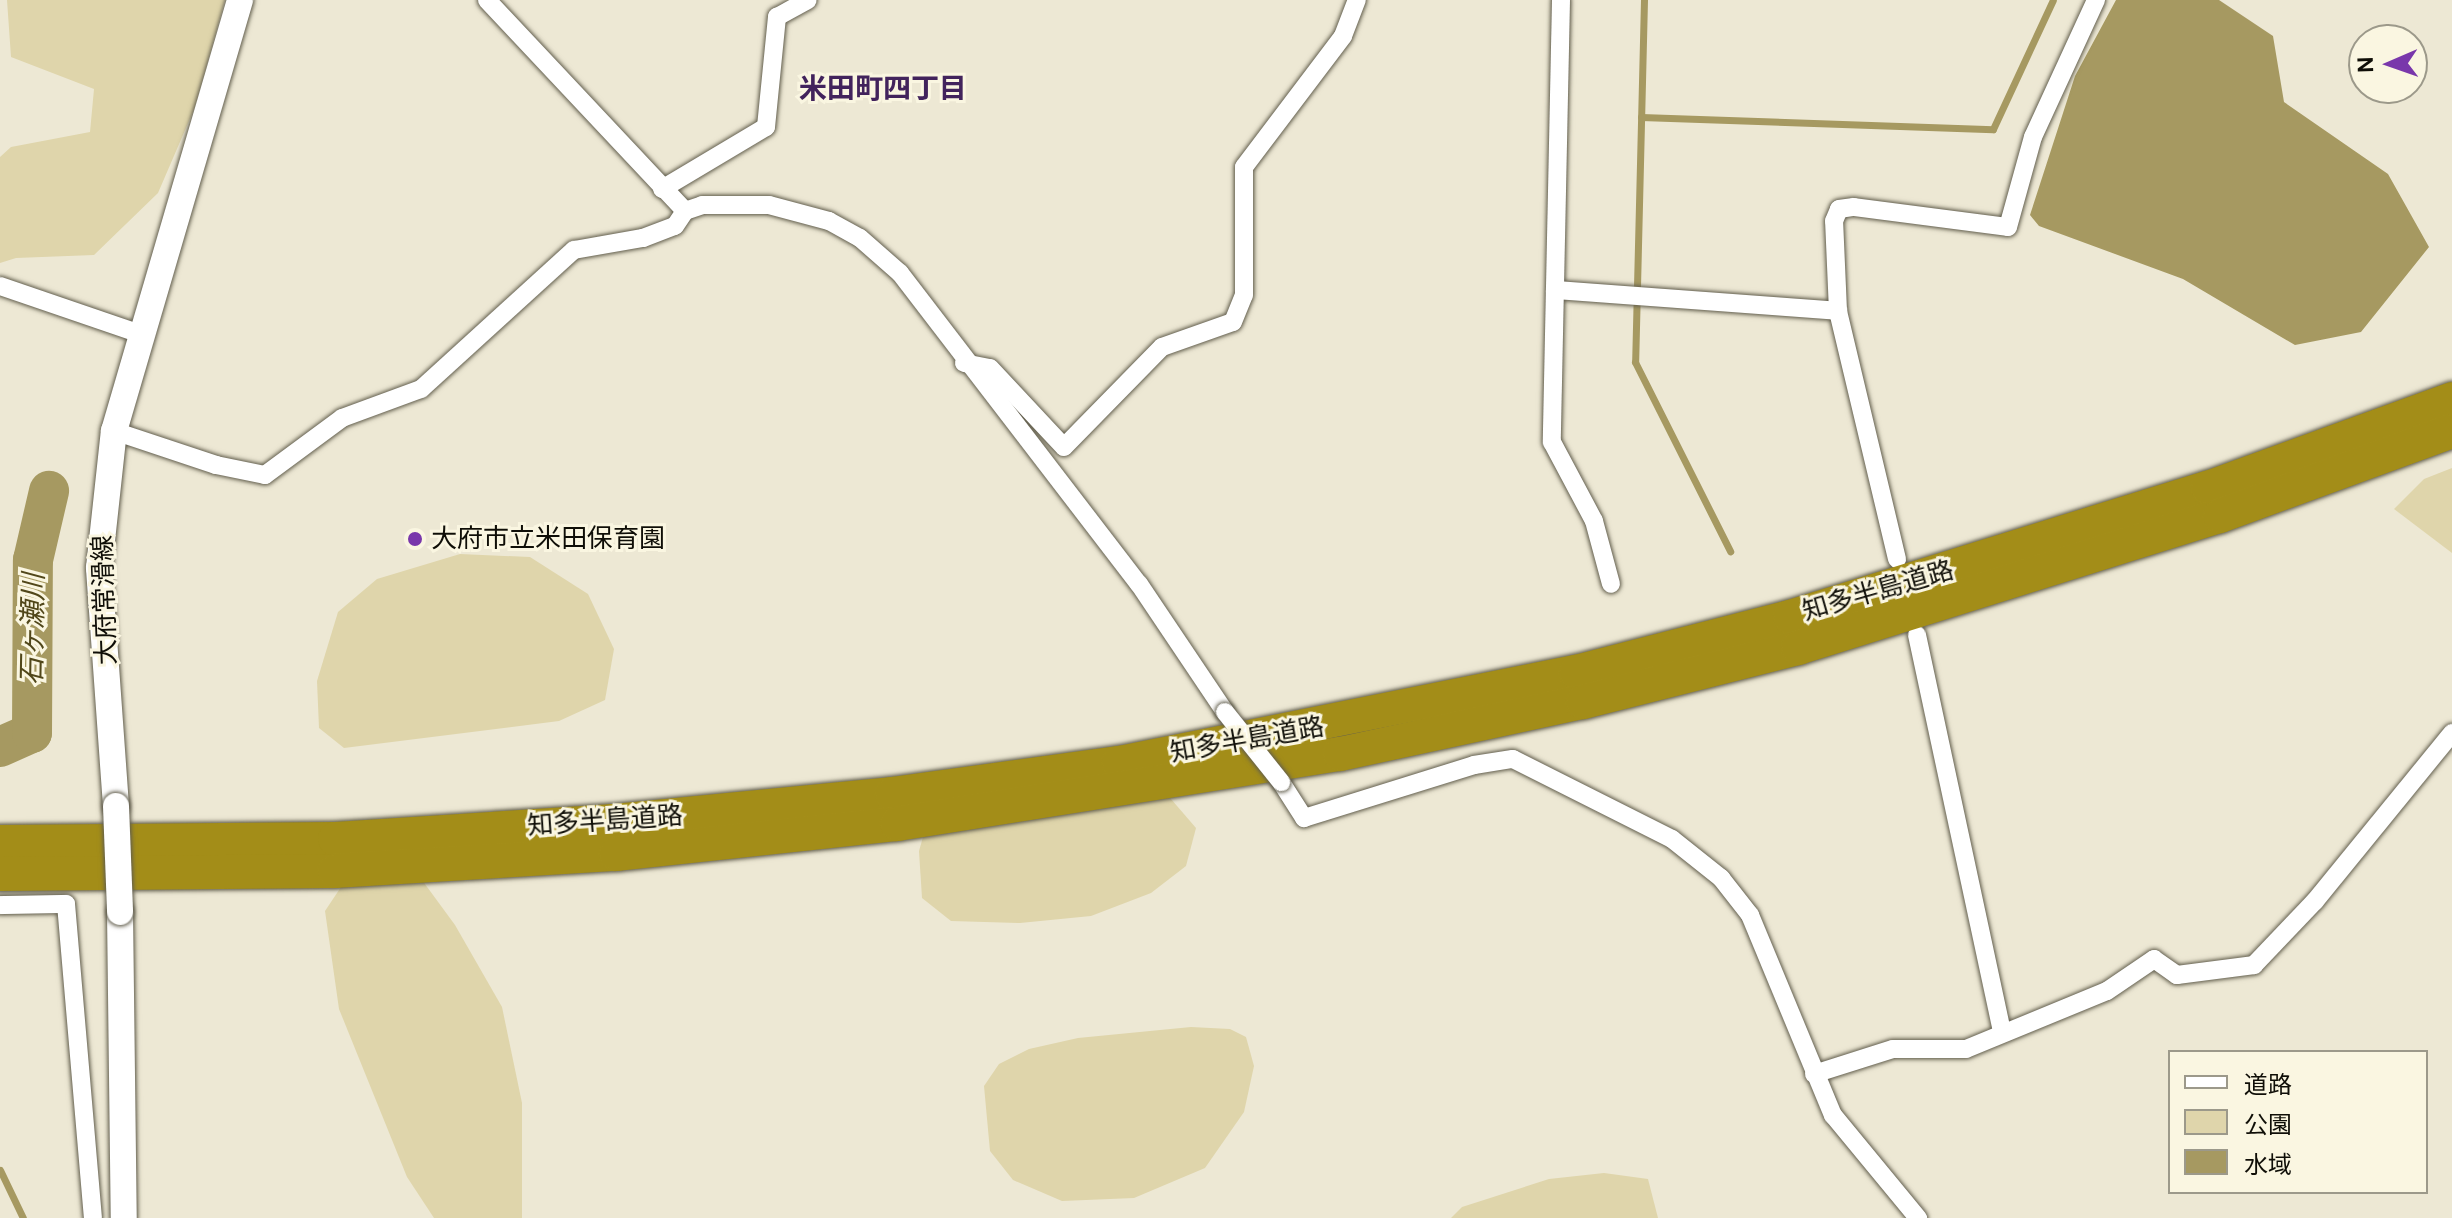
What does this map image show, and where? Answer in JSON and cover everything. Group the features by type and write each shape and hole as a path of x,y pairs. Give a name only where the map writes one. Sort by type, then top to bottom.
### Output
{"highway":[{"name":"知多半島道路","path":"0,842 335,839 613,821 892,794 1119,763 1576,672 1790,617 2208,488 2452,399"},
{"name":"知多半島道路","path":"0,874 335,871 631,852 897,824 1340,754 1583,702 1798,648 2220,516 2452,431"}],"main road":[{"name":"大府常滑線","path":"124,1218 116,806 99,568 114,431 240,0"}],"street":[{"path":"487,0 685,211"},
{"path":"662,189 766,127 777,17 808,0"},
{"path":"964,363 990,368 1064,447 1162,347 1233,322 1244,295 1244,167 1343,36 1357,0"},
{"path":"1561,0 1552,442 1594,521 1611,584"},
{"path":"1897,559 1838,311 1834,221 1839,209 1870,208 2008,227 2038,123 2096,0"},
{"path":"114,431 216,465 265,475 342,418 421,389 574,250 643,238 675,226 685,211 702,205 769,205 829,221 860,238 900,273 964,363 1139,584 1225,712 1281,782 1304,818 1474,765 1513,759 1672,839 1721,878 1750,915 1814,1074 1850,1141 1918,1218"},
{"path":"0,286 140,334"},
{"path":"1555,290 1838,311"},
{"path":"1917,635 2002,1030"},
{"path":"1814,1074 1893,1049 1966,1049 2002,1030 2107,991 2154,959 2177,975 2254,965 2315,901 2452,733"},
{"path":"0,905 66,904 93,1218"}],"green space":[{"path":"7,0 225,0 195,107 158,193 94,255 16,258 0,263 0,157 11,147 90,132 94,89 11,57"},
{"path":"2452,468 2452,553 2394,509 2424,479"},
{"path":"460,554 530,557 588,594 614,649 605,700 559,721 344,748 319,728 317,681 338,612 377,579"},
{"path":"940,778 1165,792 1196,828 1186,866 1151,893 1091,916 1020,923 951,921 922,898 919,851"},
{"path":"349,875 422,880 455,925 502,1007 522,1103 522,1218 434,1218 407,1177 339,1009 325,911"},
{"path":"1191,1027 1230,1029 1246,1037 1254,1066 1244,1112 1205,1168 1134,1198 1062,1201 1013,1180 990,1151 984,1086 999,1064 1029,1049 1078,1038"},
{"path":"1604,1173 1648,1179 1658,1218 1451,1218 1462,1207 1549,1179"}],"water":[{"path":"2116,0 2219,0 2273,36 2284,102 2388,174 2429,247 2361,332 2295,345 2183,279 2039,226 2030,215 2075,76"}],"waterway":[{"path":"1644,0 1635,362 1730,551"},
{"path":"1641,117 1993,129 2053,0"},
{"name":"石ヶ瀬川","path":"0,747 32,733 33,560 49,491"},
{"path":"0,1170 23,1218"}],"place":[{"name":"大府市立米田保育園","path":"415,539"}],"district":[{"name":"米田町四丁目","path":"883,89"}]}
